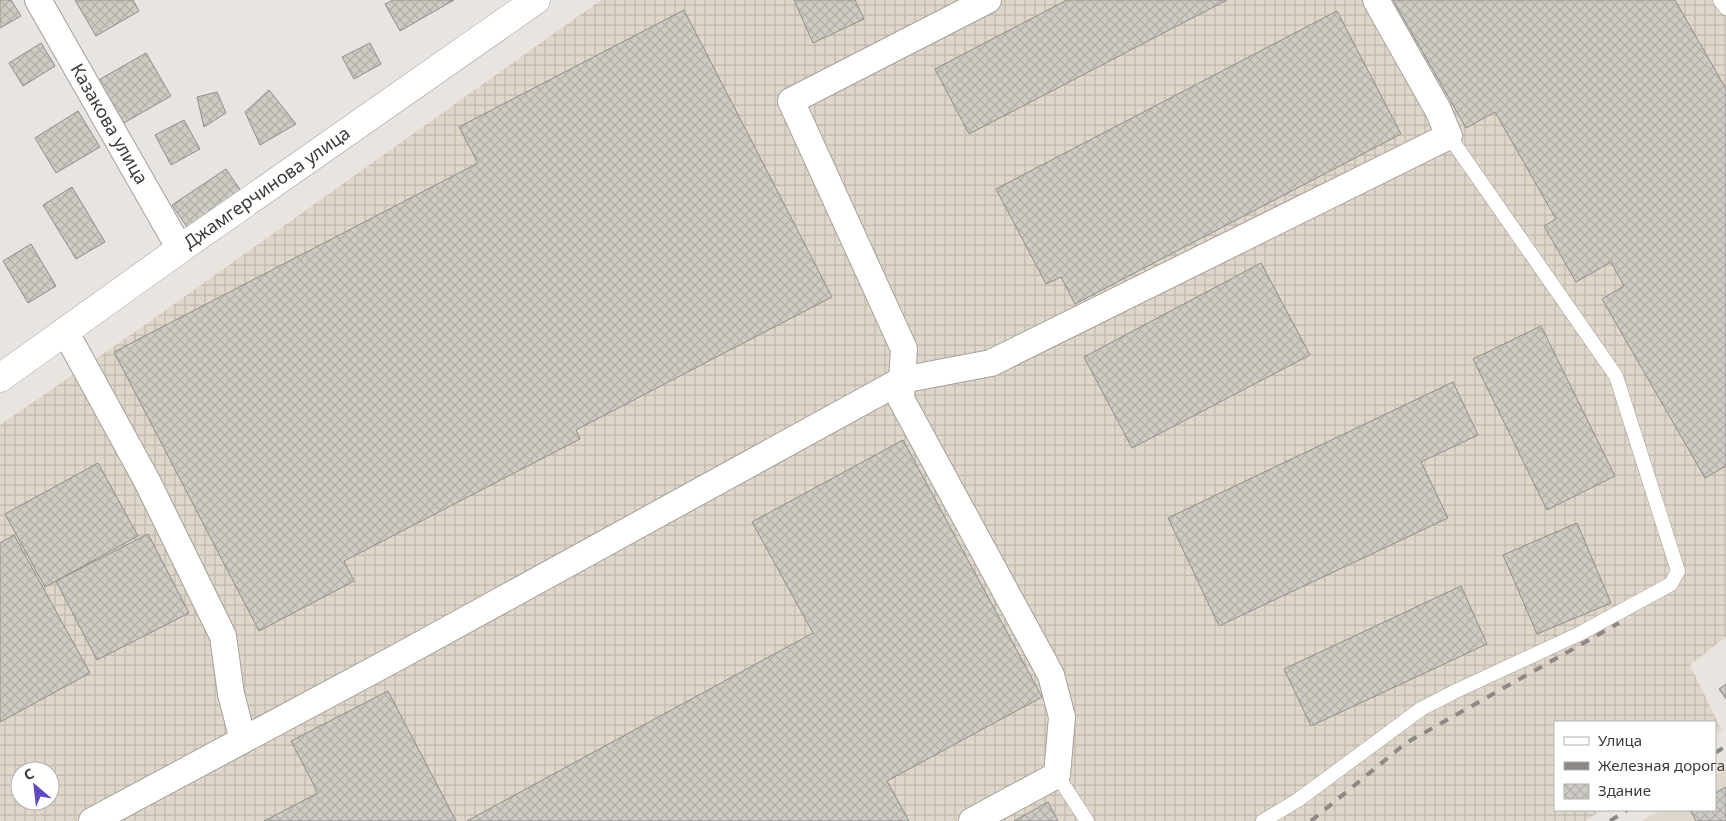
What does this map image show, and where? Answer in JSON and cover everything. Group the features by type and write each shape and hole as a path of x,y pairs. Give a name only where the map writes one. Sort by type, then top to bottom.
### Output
{"street":[{"name":"Казакова улица","path":"38,0 180,249"},
{"name":"Джамгерчинова улица","path":"0,378 180,249 536,0"},
{"path":"972,821 1057,775 1062,717 1051,675 901,399 904,349 791,100 988,0"},
{"path":"92,821 398,657 902,380 992,363 1449,136 1438,110 1376,0"},
{"path":"65,332 147,481 223,636 231,694 243,740"}],"lane":[{"path":"1720,0 1726,8"},
{"path":"1263,821 1298,800 1421,709 1579,634 1671,584 1678,571 1616,376 1449,136"},
{"path":"1057,775 1087,821"}],"shaded area":[{"path":"601,0 1726,0 1726,637 1690,665 1722,731 1716,734 1716,721 1554,721 1554,811 1600,811 1585,821 0,821 0,425 149,322"},
{"path":"1726,769 1726,821 1642,821 1658,811 1716,811 1716,775"}],"building":[{"path":"0,0 11,0 21,16 0,28"},
{"path":"75,0 133,0 139,11 96,36"},
{"path":"393,0 454,0 400,31 385,4"},
{"path":"794,0 855,0 864,19 813,43"},
{"path":"1067,0 1227,0 969,134 935,69"},
{"path":"1393,0 1675,0 1726,89 1726,466 1705,478 1602,299 1624,286 1611,262 1576,282 1544,226 1556,219 1495,112 1466,128"},
{"path":"684,10 832,297 576,430 580,439 344,561 354,581 259,631 114,352 478,163 459,127"},
{"path":"1337,11 1401,134 1075,304 1061,277 1046,284 996,189"},
{"path":"41,43 55,66 23,86 9,63"},
{"path":"370,43 381,64 354,79 342,57"},
{"path":"146,53 171,96 122,124 97,81"},
{"path":"269,90 296,124 260,145 245,112"},
{"path":"217,92 226,113 204,127 197,97"},
{"path":"78,111 100,147 56,173 35,138"},
{"path":"184,120 200,149 171,165 155,135"},
{"path":"226,169 243,194 189,230 172,205"},
{"path":"72,187 105,242 76,259 43,205"},
{"path":"31,244 56,286 28,303 3,261"},
{"path":"1261,263 1310,355 1132,448 1084,357"},
{"path":"1541,326 1615,476 1547,510 1473,359"},
{"path":"1453,382 1478,435 1421,462 1448,518 1219,626 1168,518"},
{"path":"903,440 1042,697 887,781 909,821 467,821 813,633 752,522"},
{"path":"98,463 138,536 45,587 5,514"},
{"path":"1577,523 1611,603 1537,634 1503,555"},
{"path":"148,534 189,613 97,660 56,581"},
{"path":"14,535 90,673 0,722 0,543"},
{"path":"1461,586 1487,644 1311,726 1284,669"},
{"path":"1726,684 1726,699 1719,689"},
{"path":"388,691 456,821 264,821 318,793 291,741"},
{"path":"1726,787 1726,821 1696,821 1691,811 1716,811 1716,792"},
{"path":"1048,802 1058,821 1014,821"}],"railway":[{"path":"1311,821 1406,743 1619,623"},
{"path":"1716,752 1726,746"},
{"path":"1610,821 1625,811"}]}
